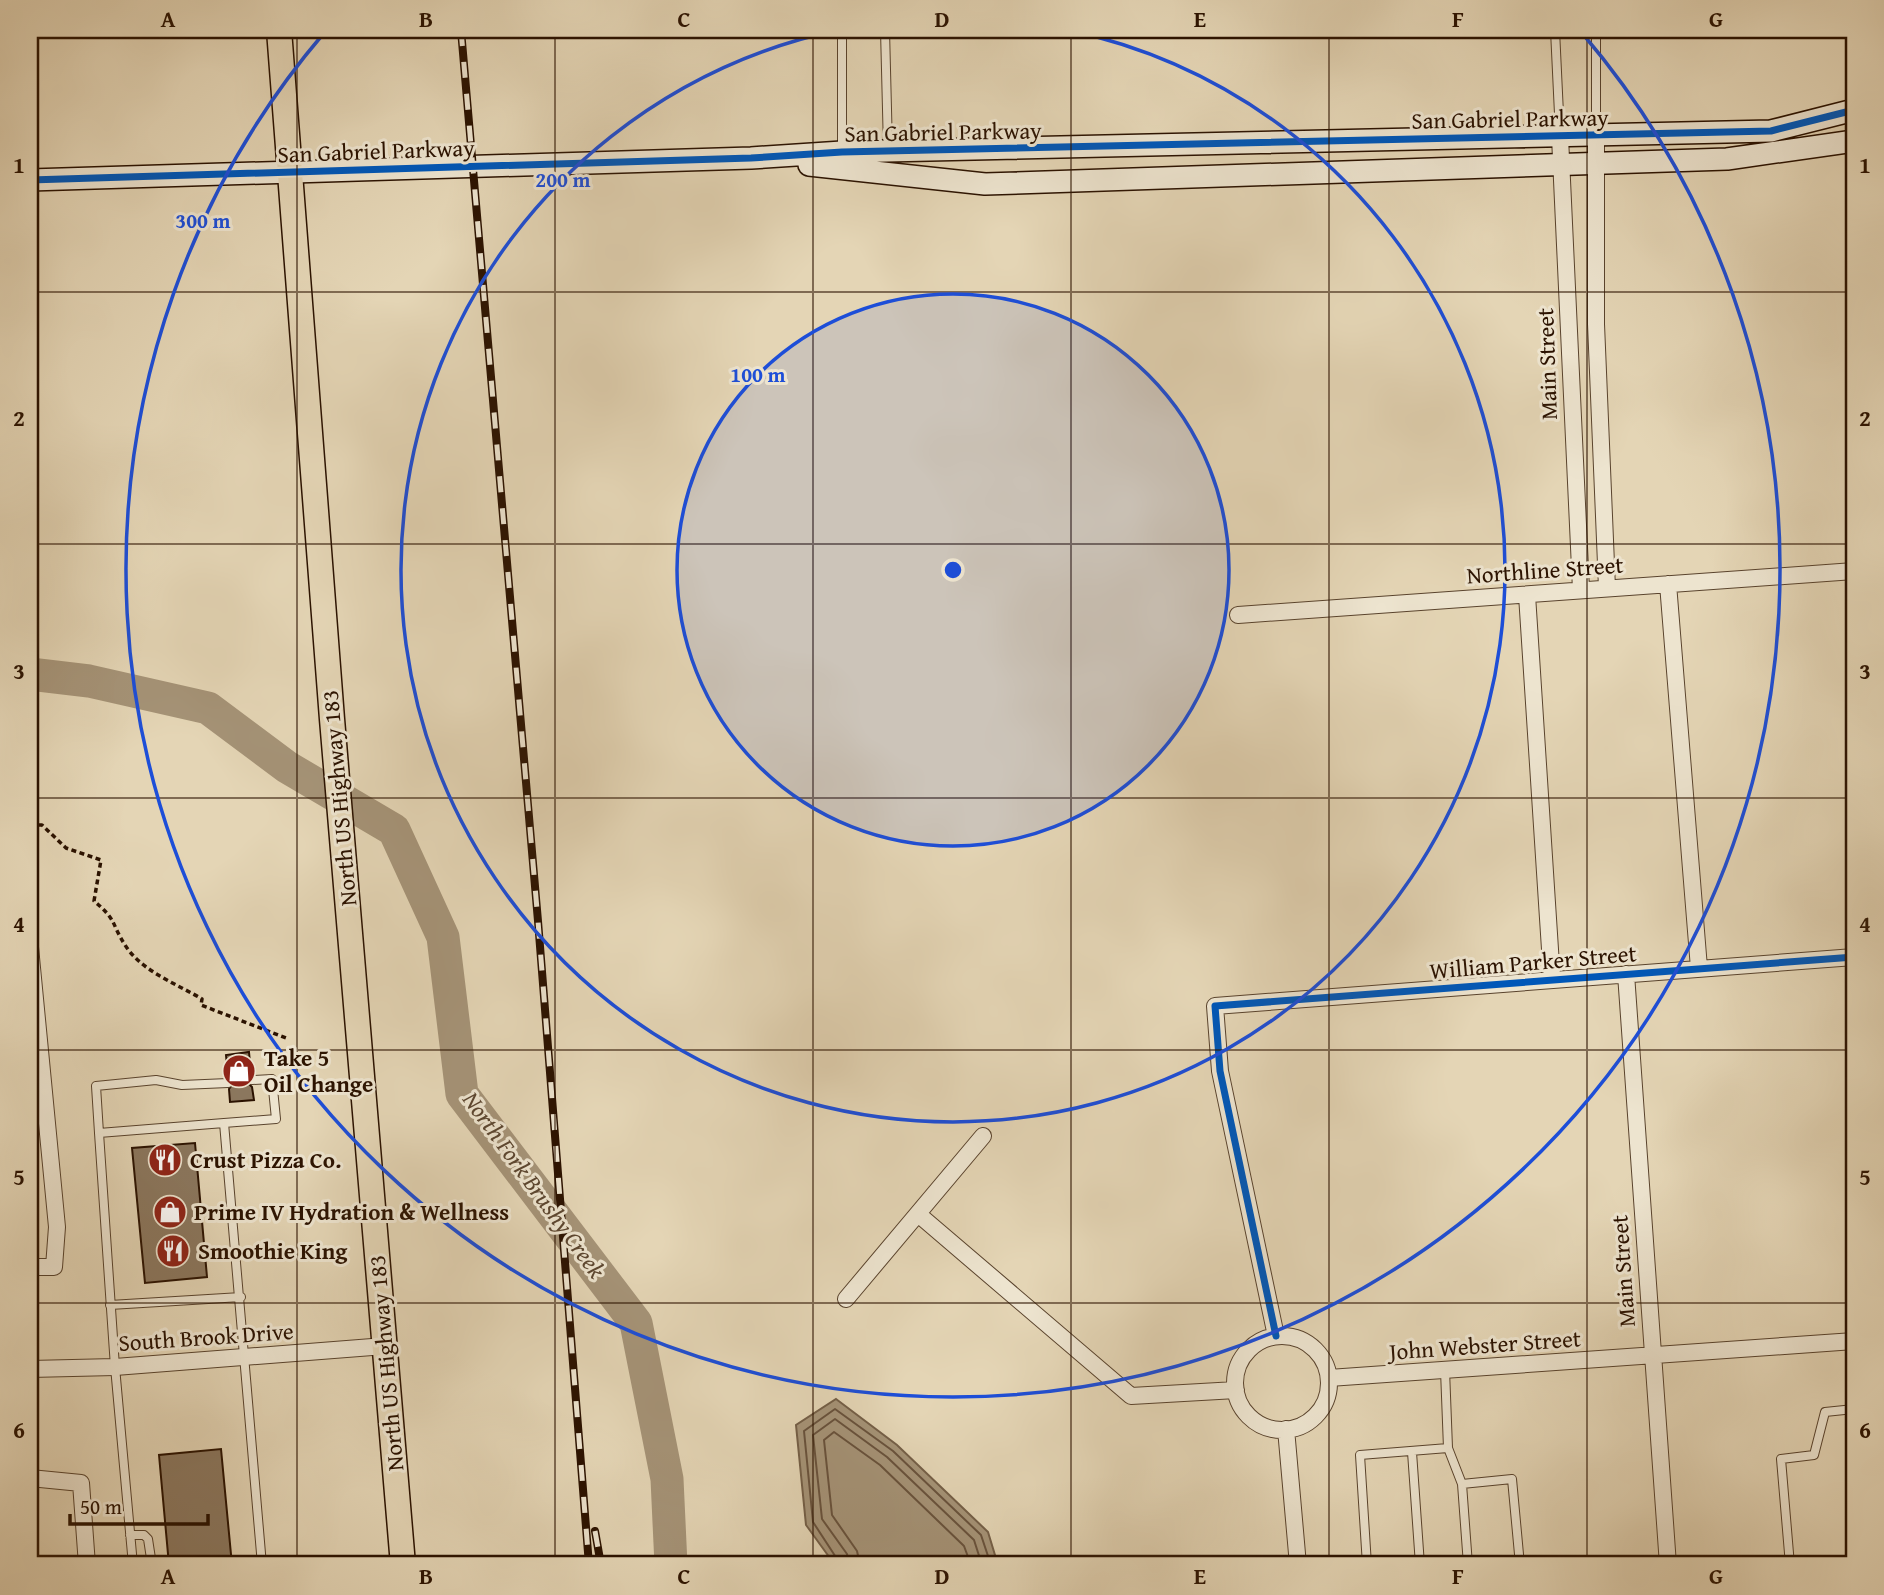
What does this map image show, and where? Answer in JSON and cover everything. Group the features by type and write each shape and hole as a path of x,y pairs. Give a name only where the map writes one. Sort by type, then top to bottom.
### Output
{"main road":[{"name":"North US Highway 183","path":"279,30 332,719 403,1565"}],"street":[{"name":"San Gabriel Parkway","path":"30,180 751,158 842,152 1771,131 1854,110"},
{"path":"1596,135 1596,324 1607,588"},
{"name":"Main Street","path":"1560,136 1581,590"},
{"name":"San Gabriel Parkway","path":"751,158 985,184 1727,159 1854,141"},
{"name":"Northline Street","path":"1238,615 1854,571"},
{"path":"1668,584 1699,968"},
{"path":"1527,594 1552,980"},
{"path":"30,947 57,1227 54,1267 30,1267"},
{"name":"William Parker Street","path":"1276,1336 1220,1071 1214,1006 1854,957"},
{"name":"Main Street","path":"1626,974 1651,1356 1668,1565"},
{"path":"846,1299 983,1136"},
{"path":"918,1214 1131,1396 1236,1390"},
{"path":"1276,1336 1292,1336 1307,1342 1319,1353 1329,1378 1327,1399 1319,1413 1306,1423 1286,1429 1262,1425 1250,1416 1236,1390 1240,1361 1255,1345 1276,1336"},
{"name":"John Webster Street","path":"1329,1378 1854,1341"},
{"name":"South Brook Drive","path":"30,1369 115,1367 385,1346"},
{"path":"1286,1429 1297,1565"},
{"path":"30,1478 81,1483 88,1565"}],"lane":[{"path":"842,30 842,152"},
{"path":"885,30 888,152"},
{"path":"1555,30 1560,136"},
{"path":"1596,30 1596,135"},
{"path":"99,1133 276,1119 272,1079 252,1080"},
{"path":"133,1565 110,1305 96,1086 156,1080 182,1086 228,1083"},
{"path":"224,1123 262,1565"},
{"path":"110,1305 241,1297"},
{"path":"1445,1370 1448,1448 1462,1484 1468,1565"},
{"path":"1790,1565 1781,1459 1814,1455 1825,1412 1854,1409"},
{"path":"1367,1565 1360,1455 1448,1448"},
{"path":"1412,1452 1420,1565"},
{"path":"1462,1484 1512,1479 1520,1565"},
{"path":"130,1535 144,1535 148,1539 152,1565"}],"path":[{"path":"30,825 41,825 66,848 101,860 94,901 116,922 125,945 142,964 202,999 201,1005 286,1038"}],"water":[{"path":"836,1399 897,1445 988,1532 998,1565 835,1565 806,1525 796,1425"}],"building":[{"name":"Take 5 Oil Change","path":"249,1052 251,1074 246,1081 252,1087 254,1100 230,1102 229,1089 234,1082 228,1076 226,1055"},
{"path":"195,1143 207,1277 145,1283 132,1148"},
{"path":"221,1449 232,1565 169,1565 159,1455"}],"waterway":[{"name":"North Fork Brushy Creek","path":"30,674 89,681 208,708 287,767 394,830 443,937 462,1094 636,1323 667,1479 671,1565"}],"railway":[{"path":"461,30 538,921 589,1565"},
{"path":"595,1531 601,1565"}],"cycle path":[{"path":"30,180 751,158 842,152 1771,131 1854,110"},
{"path":"1276,1336 1220,1071 1215,1006 1854,957"}],"place":[{"name":"Take 5 Oil Change","path":"239,1071"},
{"name":"Crust Pizza Co.","path":"165,1160"},
{"name":"Prime IV Hydration & Wellness","path":"170,1212"},
{"name":"Smoothie King","path":"173,1251"}]}
